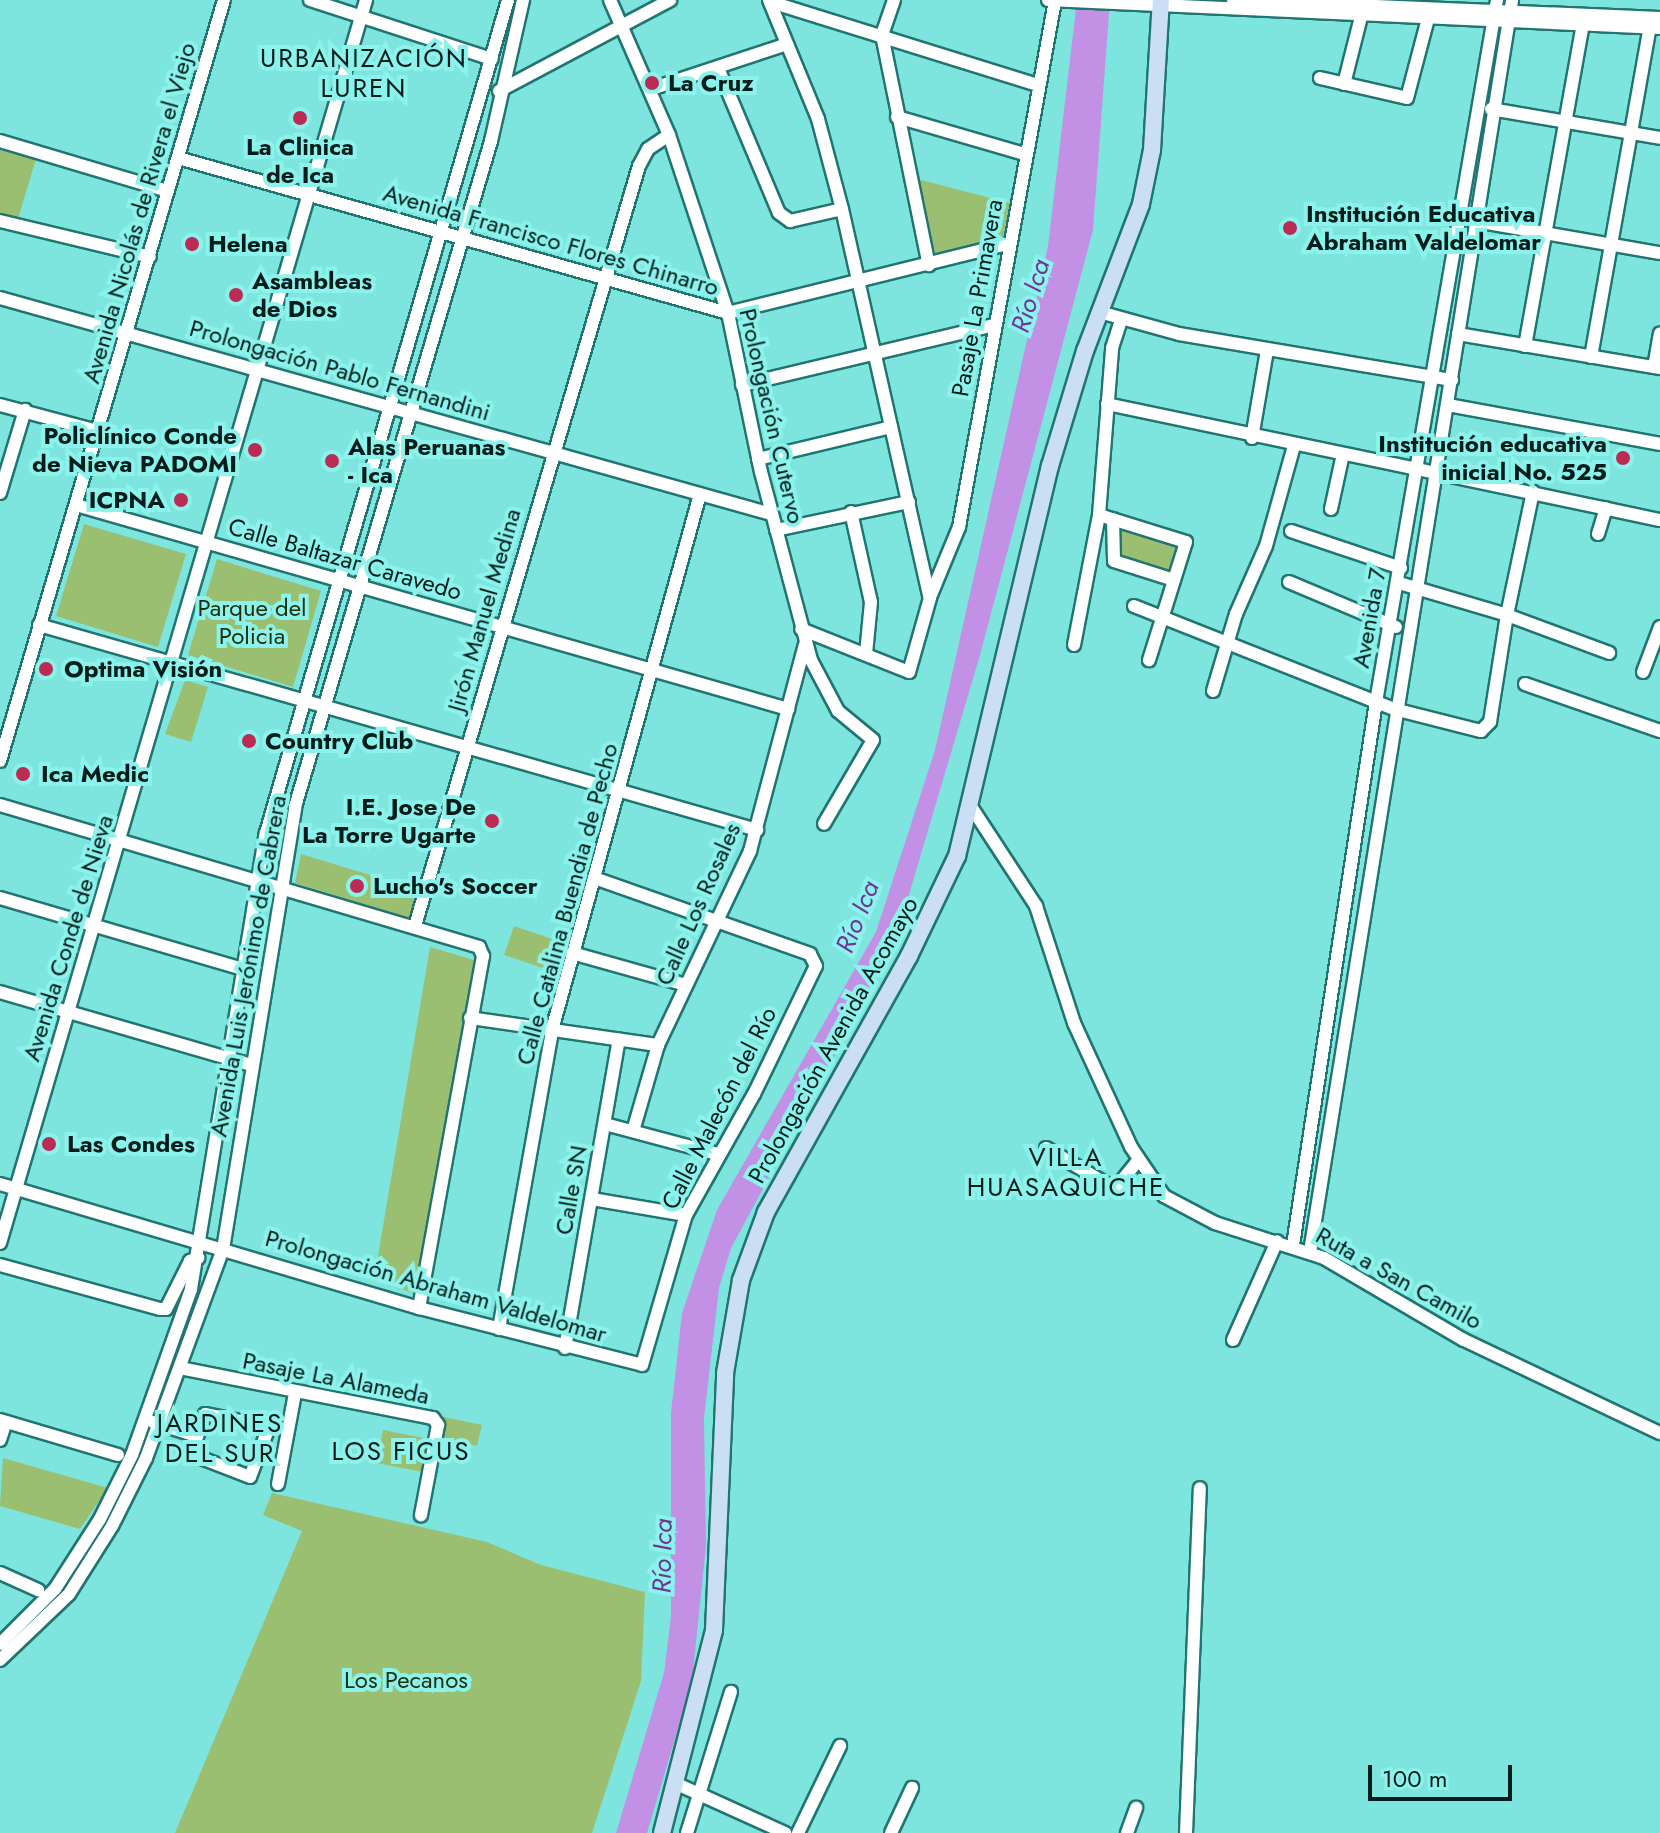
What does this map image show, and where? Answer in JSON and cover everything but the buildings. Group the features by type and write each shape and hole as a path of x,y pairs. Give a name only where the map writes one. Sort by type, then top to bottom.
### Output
{"main road":[{"name":"Prolongación Avenida Acomayo","path":"662,1833 714,1630 725,1373 749,1254 780,1185 932,913 957,856 1050,466 1085,351 1136,226 1149,167 1161,3"}],"street":[{"name":"Avenida Nicolás de Rivera el Viejo","path":"1,756 224,0"},
{"path":"310,0 492,59"},
{"name":"Avenida Conde de Nieva","path":"0,1243 366,0"},
{"name":"Avenida Luis Jerónimo de Cabrera","path":"0,1644 55,1589 100,1519 145,1420 198,1258 243,969 261,881 266,833 302,700 391,407 508,0"},
{"name":"Avenida Luis Jerónimo de Cabrera","path":"0,1660 69,1594 112,1526 160,1423 223,1249 295,807 462,238 503,89 523,0"},
{"name":"Prolongación Cutervo","path":"610,0 669,135 728,313 758,459 805,645 838,711 872,739 824,824"},
{"path":"480,104 620,24 670,0"},
{"path":"894,0 882,35 929,265"},
{"path":"1048,0 1129,7 1161,3 1430,13 1510,11 1655,23 1631,133 1591,357"},
{"path":"1233,0 1338,2 1363,10 1405,4 1430,13"},
{"path":"1525,346 1565,121 1581,18 1579,0"},
{"path":"770,1 1038,85"},
{"path":"770,1 818,119 842,209 930,598"},
{"name":"Pasaje La Primavera","path":"866,654 912,671 930,598 959,527 1024,154 1059,1"},
{"path":"1344,84 1363,10"},
{"name":"Avenida 7","path":"1293,1245 1376,702 1392,626 1430,376 1496,11"},
{"name":"Avenida 7","path":"1310,1252 1394,709 1421,590 1510,11"},
{"path":"1320,78 1407,98 1430,13"},
{"path":"651,89 787,44"},
{"path":"718,68 779,213 790,221 842,209"},
{"path":"1480,107 1660,138"},
{"path":"897,117 1024,154"},
{"name":"Jirón Manuel Medina","path":"415,926 504,627 552,452 642,157 669,135"},
{"path":"0,141 168,191"},
{"name":"Avenida Francisco Flores Chinarro","path":"178,158 728,313 1007,244"},
{"path":"1459,218 1660,253"},
{"path":"0,221 150,257"},
{"name":"Prolongación Pablo Fernandini","path":"0,298 771,514"},
{"path":"1103,313 1121,320 1267,350 1452,380"},
{"path":"1074,645 1099,515 1112,348 1121,320"},
{"path":"742,385 993,325"},
{"path":"1458,334 1657,368 1660,334"},
{"path":"1252,438 1267,350"},
{"path":"1107,404 1252,438 1437,471 1660,520"},
{"path":"0,405 97,431"},
{"path":"1448,405 1660,444"},
{"path":"0,493 25,410"},
{"path":"758,459 891,427"},
{"path":"1213,691 1228,642 1266,546 1294,446"},
{"path":"1331,509 1343,454"},
{"path":"1134,606 1394,709 1486,729 1533,492"},
{"name":"Calle Catalina Buendia de Pecho","path":"499,1329 552,1030 654,670 700,494"},
{"path":"776,530 909,502"},
{"name":"Calle Baltazar Caravedo","path":"76,505 788,709"},
{"path":"1598,534 1606,508"},
{"path":"801,629 866,654 871,602 851,512"},
{"path":"1099,515 1186,542 1149,660"},
{"path":"1113,519 1114,561 1174,580"},
{"path":"1291,531 1401,568"},
{"path":"1289,582 1392,626 1411,631"},
{"path":"1399,583 1507,615 1609,653"},
{"path":"39,625 757,830"},
{"path":"1643,672 1660,627"},
{"name":"Calle Los Rosales","path":"633,1131 658,1045 757,830 805,645"},
{"path":"1525,684 1660,731"},
{"path":"0,805 474,943 483,956 419,1308"},
{"name":"Ruta a San Camilo","path":"970,805 1036,906 1061,991 1138,1161 1175,1204 1227,1228 1310,1252 1464,1340 1660,1433"},
{"path":"594,878 718,919"},
{"path":"0,898 243,969"},
{"name":"Calle Malecón del Río","path":"637,1365 644,1363 686,1215 754,1094 816,962 810,954 718,919"},
{"path":"572,953 686,985"},
{"path":"0,992 252,1065"},
{"path":"470,1018 658,1045"},
{"name":"Calle SN","path":"565,1348 619,1040"},
{"path":"605,1124 718,1154"},
{"path":"1046,1148 1115,1189 1138,1161"},
{"name":"Prolongación Abraham Valdelomar","path":"0,1184 419,1308 637,1365"},
{"path":"592,1199 686,1215"},
{"path":"1233,1340 1277,1241"},
{"path":"0,1265 166,1309 190,1261 198,1258"},
{"name":"Pasaje La Alameda","path":"180,1368 433,1418 438,1425 421,1515"},
{"path":"278,1484 295,1393"},
{"path":"205,1414 269,1427 250,1477 191,1454 196,1436 205,1414"},
{"path":"145,1420 196,1436"},
{"path":"0,1440 3,1421 118,1455"},
{"path":"1186,1833 1200,1488"},
{"path":"0,1573 38,1590"},
{"path":"687,1833 731,1692"},
{"path":"798,1833 840,1746"},
{"path":"677,1784 785,1833"},
{"path":"891,1833 912,1788"},
{"path":"1127,1833 1136,1808"}],"green space":[{"path":"0,150 36,159 18,219 0,214"},
{"path":"917,179 1010,203 1003,238 935,254"},
{"path":"84,524 186,554 158,647 56,616"},
{"path":"1119,525 1176,545 1169,572 1119,557"},
{"name":"Parque del Policia","path":"217,559 321,591 293,687 188,655"},
{"path":"185,680 208,687 191,742 165,734"},
{"name":"Lucho's Soccer","path":"301,854 419,890 410,918 295,883"},
{"path":"514,926 561,942 552,971 504,955"},
{"path":"430,947 474,960 416,1294 374,1280"},
{"path":"444,1417 482,1425 477,1446 439,1438"},
{"path":"383,1430 429,1439 423,1472 377,1463"},
{"path":"3,1458 108,1488 80,1529 0,1506"},
{"name":"Los Pecanos","path":"272,1493 487,1542 541,1565 645,1592 641,1681 592,1833 175,1833 302,1531 263,1515"}],"shaded area":[{"name":"Río Ica","path":"1077,0 1110,0 1093,230 980,655 908,898 865,1000 731,1248 719,1288 704,1418 706,1546 692,1681 647,1833 616,1833 664,1673 671,1616 671,1413 682,1313 717,1210 876,932 935,750 1048,246"}],"place":[{"name":"La Cruz","path":"652,83"},
{"name":"La Clinica de Ica","path":"300,118"},
{"name":"Institución Educativa Abraham Valdelomar","path":"1290,228"},
{"name":"Helena","path":"192,244"},
{"name":"Asambleas de Dios","path":"236,295"},
{"name":"Policlínico Conde de Nieva PADOMI","path":"255,450"},
{"name":"Institución educativa inicial No. 525","path":"1623,458"},
{"name":"Alas Peruanas - Ica","path":"332,461"},
{"name":"ICPNA","path":"181,500"},
{"name":"Optima Visión","path":"46,669"},
{"name":"Country Club","path":"249,741"},
{"name":"Ica Medic","path":"23,774"},
{"name":"I.E. Jose De La Torre Ugarte","path":"492,821"},
{"name":"Lucho's Soccer","path":"357,886"},
{"name":"Las Condes","path":"49,1144"}],"district":[{"name":"URBANIZACIÓN LUREN","path":"364,74"},
{"name":"VILLA HUASAQUICHE","path":"1066,1173"},
{"name":"JARDINES DEL SUR","path":"220,1439"},
{"name":"LOS FICUS","path":"401,1452"}]}
